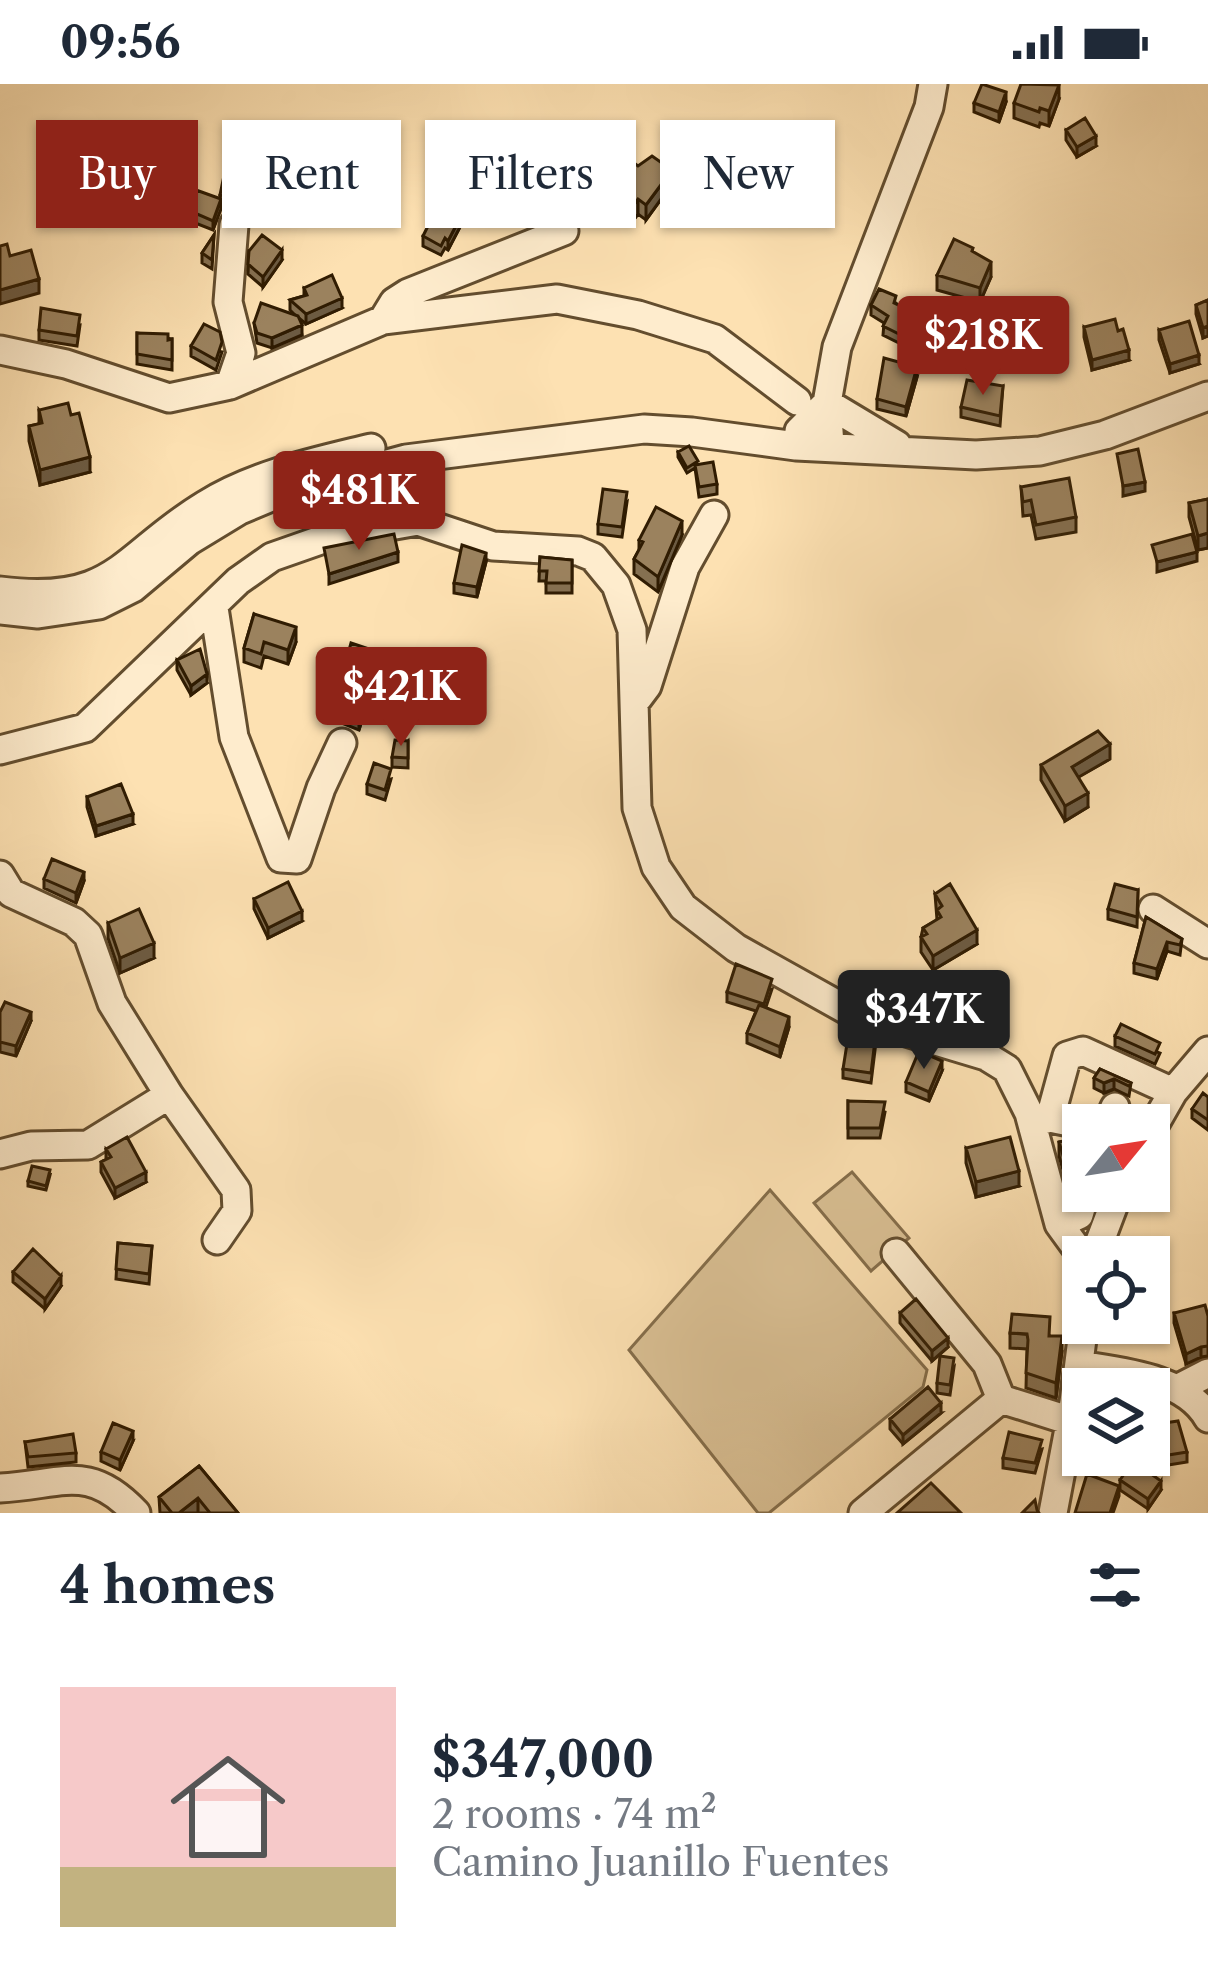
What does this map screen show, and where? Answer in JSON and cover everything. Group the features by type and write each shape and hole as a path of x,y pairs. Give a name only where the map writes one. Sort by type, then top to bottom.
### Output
{"street":[{"path":"830,445 827,403 837,347 929,106 933,84"},
{"path":"230,385 241,352 228,302 234,228"},
{"path":"383,320 394,302 408,293 564,231"},
{"path":"0,350 66,364 169,398 230,385 383,320 557,299 638,315 715,339 796,400"},
{"path":"0,610 38,614 99,605 133,588 189,541 240,510 299,487 406,459 644,430 796,446 976,455 1040,451 1105,435 1208,396"},
{"path":"799,430 827,403"},
{"path":"827,403 906,449"},
{"path":"0,591 31,595 92,586 126,568 182,521 233,490 276,472 397,442 574,417 688,416 799,430 830,445"},
{"path":"632,706 647,686 685,567 714,514"},
{"path":"0,750 85,728 238,581 272,557 367,527 418,521 493,546 578,550 606,569 627,615 635,668 632,706 638,808 656,866 682,907 736,948 863,1019 986,1056 1007,1070 1041,1121 1059,1224 1068,1236"},
{"path":"214,608 234,737 281,858 297,860 342,742"},
{"path":"4,890 74,922 88,935 112,1004 236,1190 238,1211 217,1240"},
{"path":"1153,909 1208,944"},
{"path":"1041,1121 1067,1055 1084,1051 1173,1092"},
{"path":"1166,1104 1208,1051"},
{"path":"0,1154 31,1146 88,1145 169,1095"},
{"path":"1041,1121 1062,1123"},
{"path":"1059,1224 1080,1212"},
{"path":"896,1253 987,1364 1001,1399"},
{"path":"1079,1368 1082,1344"},
{"path":"1079,1365 1126,1372 1177,1389 1202,1407 1208,1418"},
{"path":"1177,1389 1208,1373"},
{"path":"1001,1399 1062,1418"},
{"path":"863,1513 1001,1399"},
{"path":"1053,1513 1062,1467"},
{"path":"18,1495 88,1479 113,1489 136,1513"}],"shaded area":[{"path":"852,1172 909,1238 871,1271 814,1203"},
{"path":"770,1190 927,1370 923,1387 769,1513 758,1513 629,1350"}],"building":[{"path":"982,84 1006,92 999,112 974,103"},
{"path":"1021,84 1059,85 1049,111 1014,103"},
{"path":"1085,118 1096,136 1077,147 1066,130"},
{"path":"652,156 660,162 660,186 646,205 636,202 638,166"},
{"path":"198,191 221,199 213,221 198,214"},
{"path":"427,228 455,228 441,246 423,236"},
{"path":"214,235 212,260 202,253"},
{"path":"262,235 282,250 263,277 248,264 249,251"},
{"path":"954,239 991,262 980,288 937,275"},
{"path":"7,244 10,256 31,250 39,279 0,290 0,246"},
{"path":"332,275 342,298 306,314 290,300 307,295 304,288"},
{"path":"879,289 896,296 894,303 915,313 903,336 883,326 888,316 871,305"},
{"path":"1208,300 1208,326 1203,328 1196,305"},
{"path":"261,303 298,316 302,325 272,338 257,333 254,323"},
{"path":"41,308 80,315 77,336 39,330"},
{"path":"1115,319 1129,350 1092,360 1084,327"},
{"path":"1189,321 1199,355 1170,364 1159,330"},
{"path":"204,324 220,332 216,360 191,346"},
{"path":"137,333 168,334 172,360 137,354"},
{"path":"884,358 917,367 906,407 877,399"},
{"path":"967,380 1003,386 1000,416 961,407"},
{"path":"68,403 71,415 79,413 90,457 40,470 29,426 42,423 39,410"},
{"path":"689,446 698,461 687,468 678,452"},
{"path":"1138,449 1145,482 1123,486 1117,454"},
{"path":"713,462 717,484 699,487 695,465"},
{"path":"1069,478 1076,517 1036,525 1031,500 1023,502 1021,487"},
{"path":"603,489 627,492 622,527 598,524"},
{"path":"1208,499 1208,533 1198,536 1189,503"},
{"path":"656,507 682,521 658,577 634,559"},
{"path":"394,534 398,552 329,574 324,548"},
{"path":"1192,534 1197,552 1157,562 1152,545"},
{"path":"462,545 486,553 477,587 454,583"},
{"path":"540,557 572,560 572,583 546,583 547,571 539,571"},
{"path":"254,614 296,627 288,650 264,642 261,654 244,648"},
{"path":"351,643 378,652 359,716 334,705"},
{"path":"200,649 207,674 191,686 177,660"},
{"path":"393,675 415,678 410,707 391,702"},
{"path":"1098,731 1110,744 1072,767 1088,793 1065,806 1041,765"},
{"path":"395,740 408,741 408,758 392,757"},
{"path":"374,763 391,769 385,790 367,784"},
{"path":"121,784 133,814 96,826 87,797"},
{"path":"52,859 84,872 76,893 44,879"},
{"path":"288,882 302,911 268,928 254,899"},
{"path":"950,884 977,930 933,956 921,937 927,934 923,928 941,917 937,910 942,906 935,894"},
{"path":"1115,884 1138,890 1137,917 1108,909"},
{"path":"139,909 154,943 120,958 108,923"},
{"path":"1146,917 1182,939 1180,945 1167,942 1157,969 1134,963"},
{"path":"736,964 772,979 764,1004 727,992"},
{"path":"5,1002 31,1012 16,1046 0,1042 0,1012"},
{"path":"759,1005 789,1017 780,1047 747,1033"},
{"path":"1121,1024 1160,1043 1155,1054 1115,1036"},
{"path":"850,1025 876,1032 871,1073 843,1069"},
{"path":"919,1051 942,1061 929,1092 906,1082"},
{"path":"1100,1069 1131,1083 1114,1079 1104,1083 1094,1078"},
{"path":"1203,1093 1208,1097 1208,1120 1192,1109"},
{"path":"848,1101 885,1102 880,1128 848,1128"},
{"path":"127,1137 146,1172 115,1188 101,1162 111,1157 106,1149"},
{"path":"1010,1137 1019,1171 976,1182 966,1148"},
{"path":"32,1166 50,1170 46,1186 28,1181"},
{"path":"118,1243 152,1246 149,1274 116,1269"},
{"path":"33,1249 61,1276 45,1299 13,1272"},
{"path":"916,1299 948,1338 932,1351 900,1313"},
{"path":"1205,1305 1208,1346 1186,1354 1174,1313"},
{"path":"1012,1314 1050,1317 1049,1336 1062,1336 1056,1383 1026,1373 1027,1334 1010,1333"},
{"path":"940,1356 954,1358 950,1385 937,1383"},
{"path":"928,1387 941,1403 903,1435 890,1419"},
{"path":"1178,1421 1187,1452 1170,1455 1170,1422"},
{"path":"113,1423 133,1431 120,1460 101,1452"},
{"path":"1009,1432 1042,1440 1035,1463 1003,1458"},
{"path":"73,1434 76,1453 28,1457 25,1442"},
{"path":"199,1466 238,1513 210,1513 198,1498 172,1513 159,1497"},
{"path":"1086,1476 1119,1486 1110,1513 1075,1513"},
{"path":"1123,1476 1154,1476 1161,1481 1148,1499 1120,1480"},
{"path":"931,1483 961,1513 897,1513"},
{"path":"1035,1500 1039,1513 1022,1513"}]}
